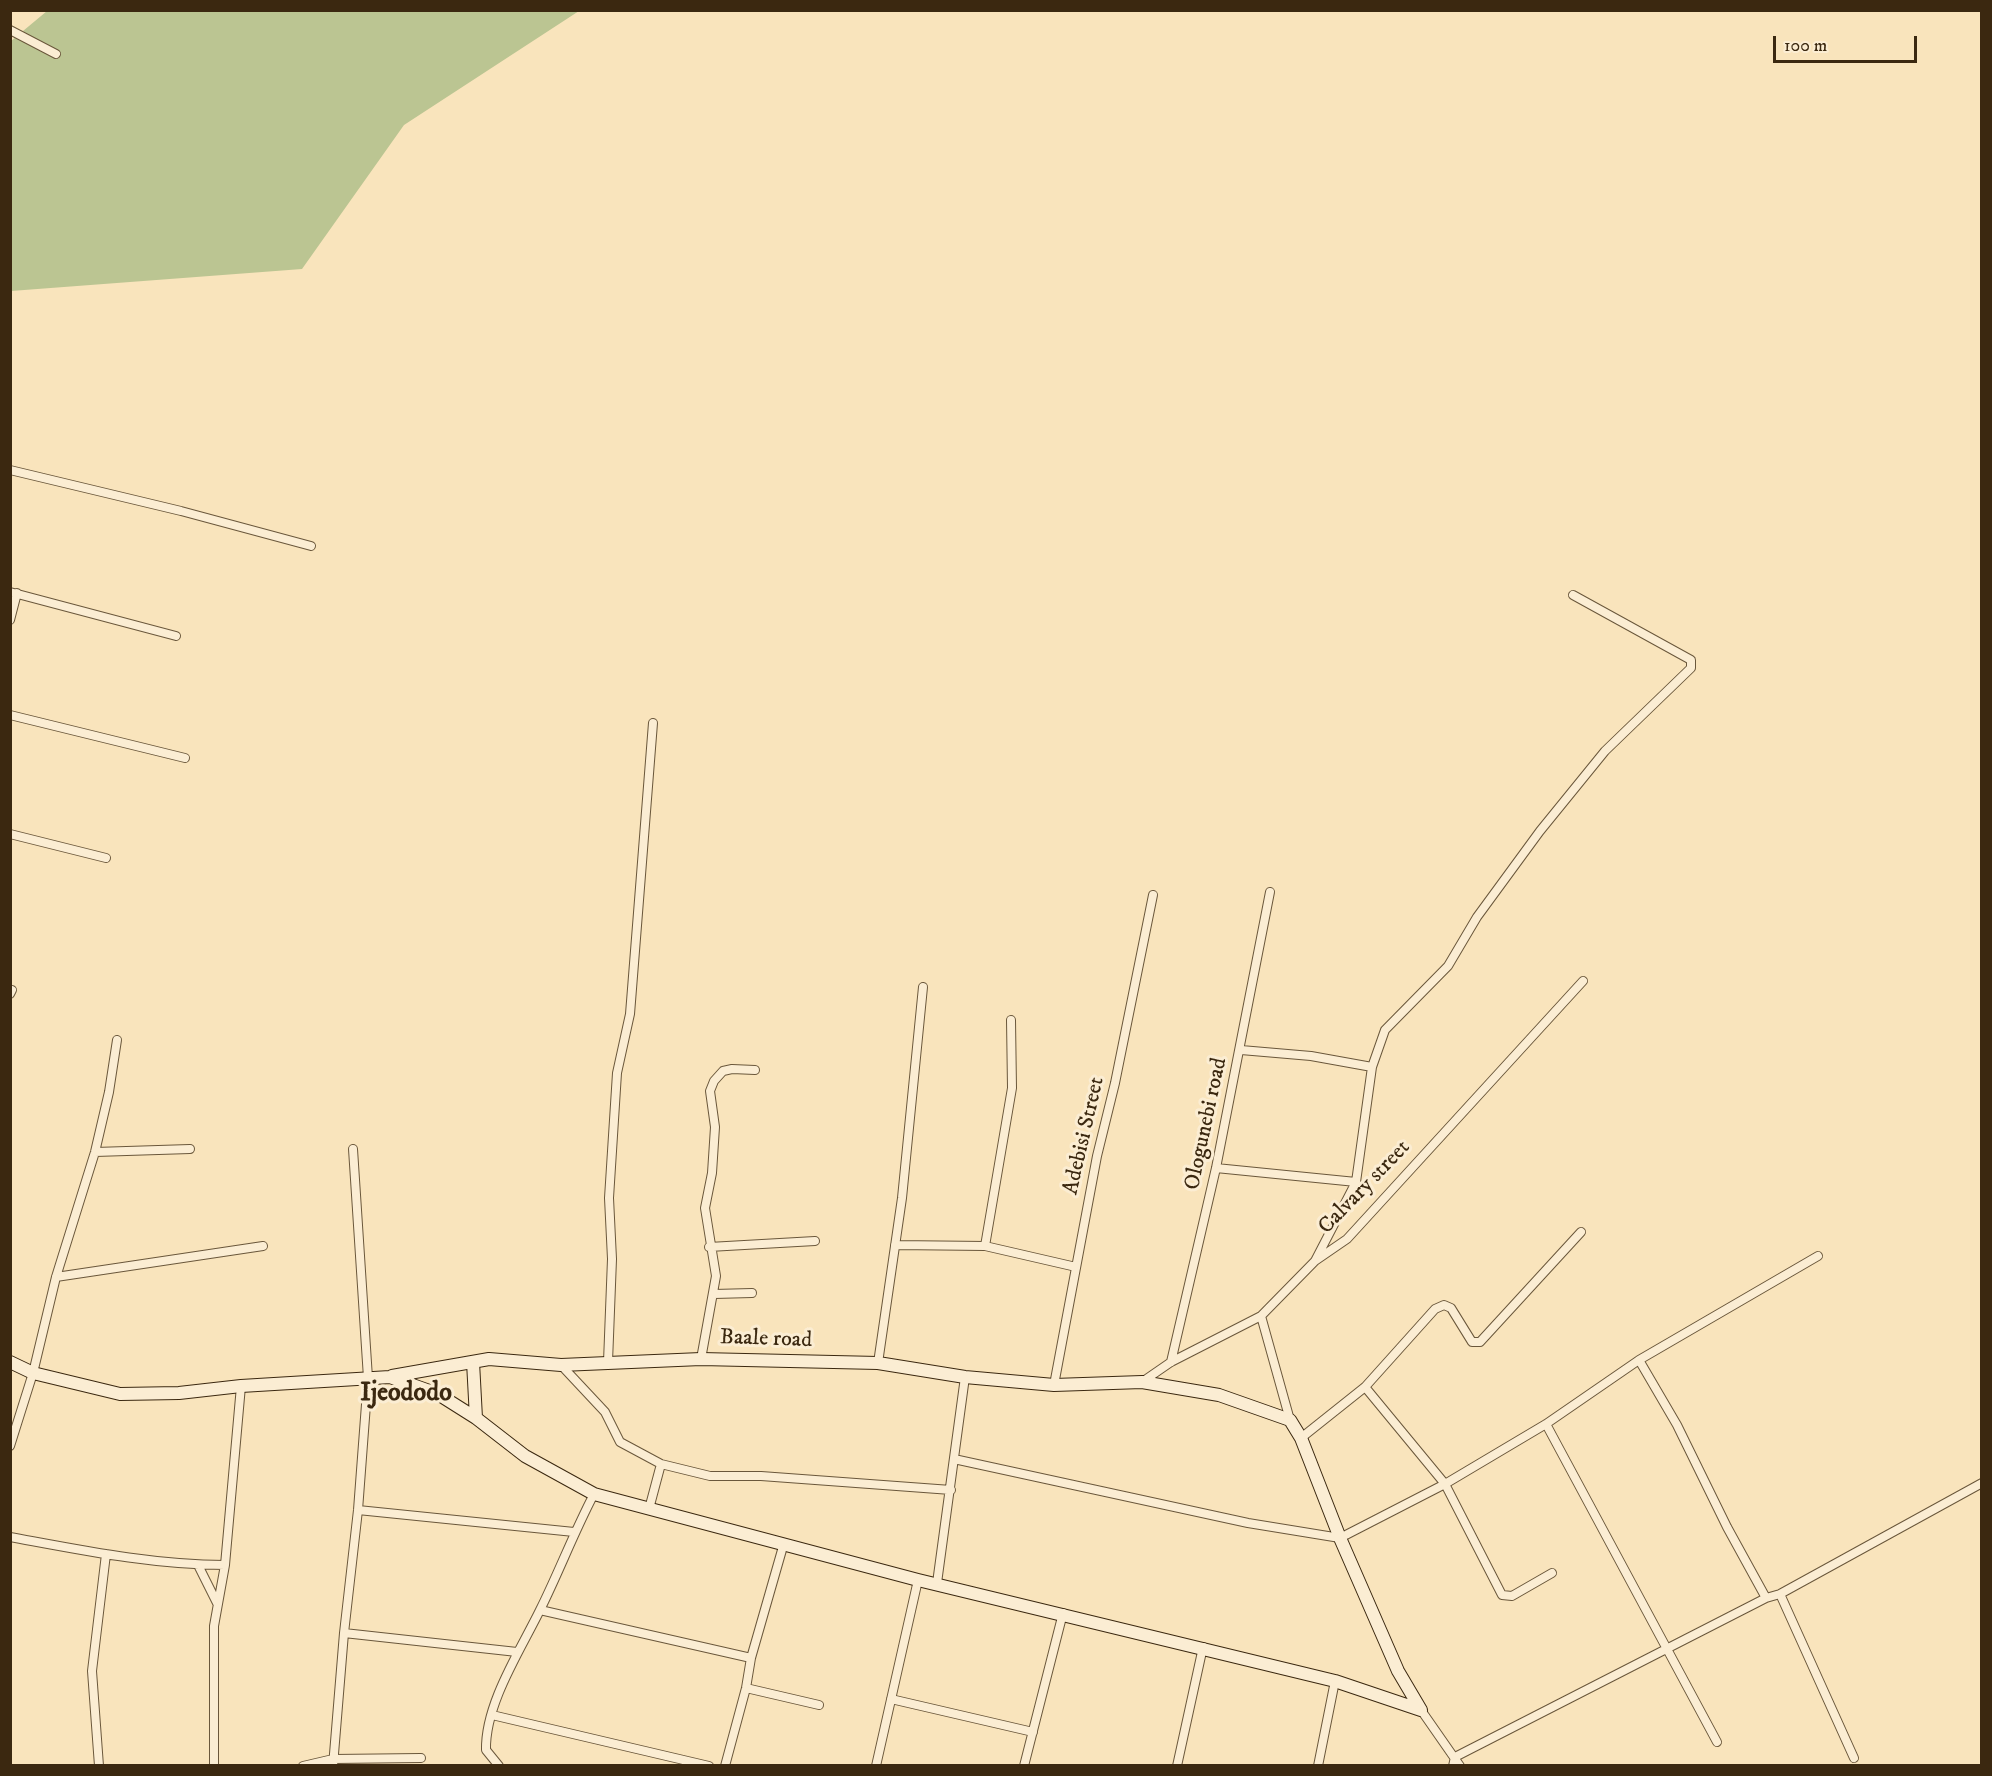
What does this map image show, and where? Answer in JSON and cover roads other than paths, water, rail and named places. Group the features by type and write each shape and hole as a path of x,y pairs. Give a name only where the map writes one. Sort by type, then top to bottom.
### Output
{"street":[{"path":"10,30 56,54"},
{"path":"10,471 182,511 311,546"},
{"path":"10,620 14,592 176,636"},
{"path":"1315,1261 1356,1182 1372,1067 1385,1030 1448,966 1477,917 1540,831 1605,751 1691,668 1691,660 1573,595"},
{"path":"10,714 185,758"},
{"path":"608,1362 612,1259 609,1198 617,1073 630,1014 653,723"},
{"path":"10,834 106,858"},
{"name":"Ologunebi road","path":"1171,1362 1241,1050 1270,892"},
{"name":"Adebisi Street","path":"1054,1385 1076,1267 1153,895"},
{"name":"Calvary street","path":"1142,1382 1171,1362 1261,1316 1315,1261 1347,1239 1583,981"},
{"path":"878,1363 895,1245 923,987"},
{"path":"985,1246 1012,1088 1014,1053 1011,1020"},
{"path":"10,1446 33,1374 56,1277 95,1152 109,1092 117,1040"},
{"path":"1241,1050 1311,1056 1372,1067"},
{"path":"701,1359 716,1276 709,1247 705,1208 712,1173 715,1127 710,1090 723,1071 756,1070"},
{"path":"95,1152 190,1149"},
{"path":"333,1762 358,1510 368,1378 353,1149"},
{"path":"1216,1168 1356,1182"},
{"path":"1301,1438 1365,1387 1435,1309 1444,1305 1452,1308 1472,1342 1480,1341 1581,1233"},
{"path":"709,1247 815,1241"},
{"path":"895,1245 985,1246 1076,1267"},
{"path":"56,1277 263,1246"},
{"path":"954,1459 1248,1523 1340,1538 1445,1484 1546,1424 1639,1360 1818,1256"},
{"path":"714,1294 752,1293"},
{"path":"1261,1316 1290,1420 1301,1438 1340,1538 1398,1671 1454,1761 1460,1766"},
{"name":"Baale road","path":"390,1377 489,1359 561,1365 701,1359 878,1363 965,1377 1054,1385 1142,1382 1219,1395 1290,1420"},
{"path":"1639,1360 1677,1425 1727,1527 1766,1598"},
{"path":"10,1362 33,1374 120,1394 179,1393 241,1386 390,1377 438,1394 476,1418 525,1456 594,1494 918,1580 1063,1613 1335,1681 1421,1710"},
{"path":"473,1362 476,1418"},
{"path":"561,1365 599,1404 617,1431 620,1442 661,1464 710,1476 761,1476 951,1490"},
{"path":"937,1583 965,1377"},
{"path":"214,1766 214,1626 225,1565 241,1386"},
{"path":"1365,1387 1445,1484 1502,1595 1512,1596 1552,1574"},
{"path":"1546,1424 1669,1647 1717,1742"},
{"path":"649,1509 661,1464"},
{"path":"1454,1761 1669,1647 1766,1598 1780,1594 1982,1483"},
{"path":"499,1766 486,1750 492,1716 517,1652 540,1610 574,1532 594,1494"},
{"path":"358,1510 574,1532"},
{"path":"10,1537 106,1554 198,1565 225,1565"},
{"path":"725,1766 746,1688 751,1658 784,1543"},
{"path":"99,1766 92,1671 106,1554"},
{"path":"198,1565 217,1604"},
{"path":"876,1766 918,1580"},
{"path":"1780,1594 1854,1758"},
{"path":"540,1610 751,1658"},
{"path":"1024,1766 1063,1613"},
{"path":"344,1633 517,1652"},
{"path":"1179,1765 1203,1647"},
{"path":"1318,1766 1335,1681"},
{"path":"746,1688 819,1705"},
{"path":"891,1699 1033,1732"},
{"path":"492,1716 709,1766"},
{"path":"303,1766 333,1762 421,1758"}],"district":[{"name":"Ijeododo","path":"406,1395"}]}
